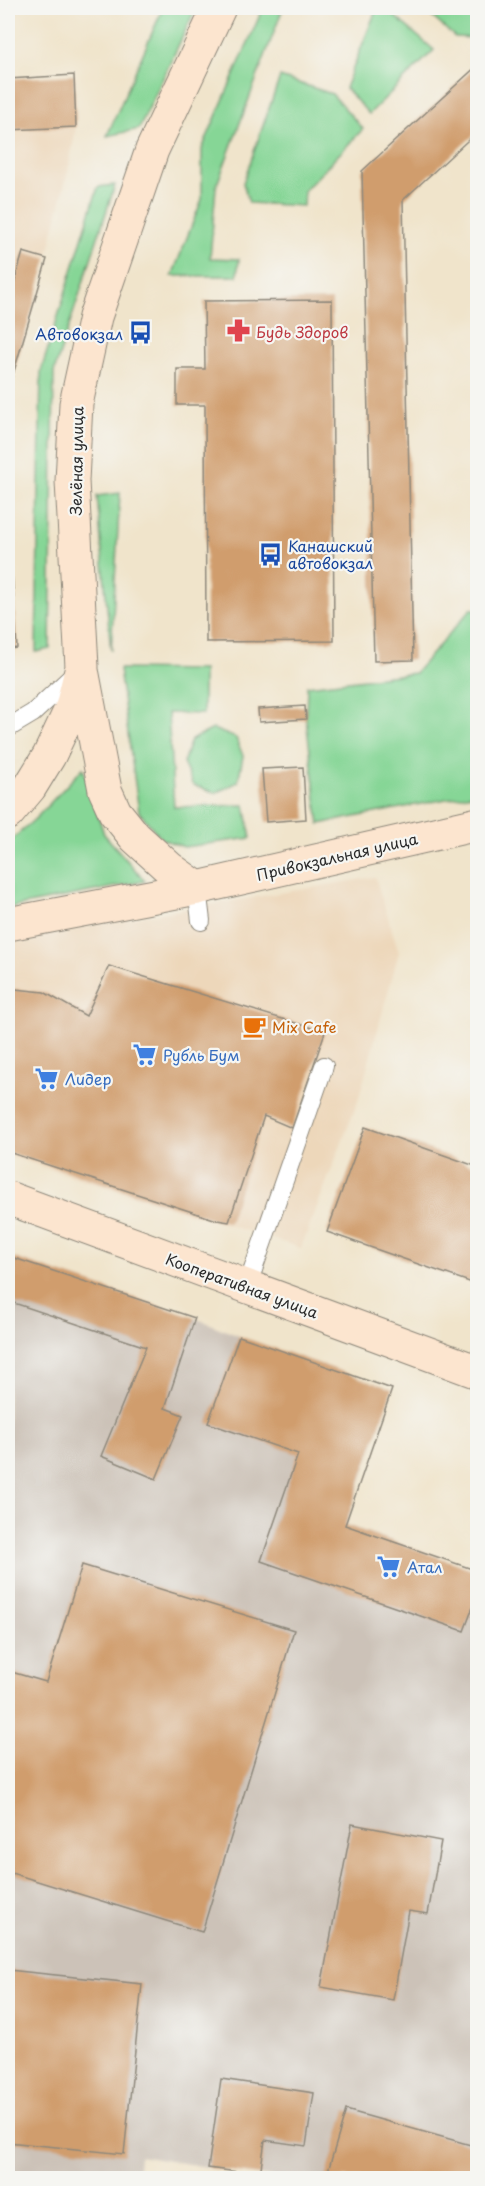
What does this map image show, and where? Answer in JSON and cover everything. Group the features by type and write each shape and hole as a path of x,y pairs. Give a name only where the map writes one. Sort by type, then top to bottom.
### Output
{"street":[{"name":"Зелёная улица","path":"8,813 30,787 49,756 72,707 82,667 72,482 76,404 95,317 152,150 219,8"},
{"path":"82,667 105,790 115,812 135,837 169,868 197,888"},
{"name":"Привокзальная улица","path":"8,924 197,888 477,824"},
{"name":"Кооперативная улица","path":"8,1198 477,1372"}],"lane":[{"path":"8,728 33,713 82,667"},
{"path":"197,888 201,921"},
{"path":"247,1287 324,1066"}],"shaded area":[{"path":"74,75 76,127 69,166 47,259 12,379 10,541 17,648 8,676 8,79"},
{"path":"375,877 399,952 358,1101 301,1248 8,1156 8,939"},
{"path":"8,1256 195,1318 239,1336 392,1389 346,1525 478,1571 477,2178 276,2178 139,2156 137,2178 8,2178"}],"green space":[{"path":"163,8 196,8 139,129 107,136"},
{"path":"263,8 283,8 216,187 210,258 239,259 237,276 172,276 202,199 202,149"},
{"path":"377,8 385,8 434,50 369,114 345,88"},
{"path":"422,8 477,8 477,38 455,37"},
{"path":"280,77 332,94 363,129 304,191 303,206 249,203 243,183"},
{"path":"115,185 54,372 50,649 36,652 41,371 98,187"},
{"path":"120,493 111,651 97,496"},
{"path":"471,609 477,609 477,793 319,824 306,719 307,686 415,673"},
{"path":"119,669 203,670 203,714 168,713 174,807 245,805 251,838 184,847 162,839 139,812"},
{"path":"213,729 236,738 243,756 238,782 216,793 193,785 183,763 191,740"},
{"path":"83,768 104,834 145,881 8,908 8,843 37,817"}],"building":[{"path":"478,65 478,131 403,200 413,660 374,661 362,171"},
{"path":"74,75 76,127 8,130 8,79"},
{"path":"23,252 47,259 12,378 8,377 8,305"},
{"name":"Канашский автовокзал","path":"332,300 334,641 206,642 205,405 177,405 177,369 205,369 204,301"},
{"path":"8,541 10,541 17,648 8,649"},
{"path":"305,706 306,719 259,722 258,709"},
{"path":"303,767 306,819 266,822 262,769"},
{"path":"109,966 325,1032 292,1128 264,1116 229,1222 8,1152 8,991 15,989 44,992 86,1016"},
{"path":"365,1127 478,1167 478,1285 327,1232"},
{"path":"8,1256 195,1318 165,1408 183,1415 156,1479 101,1456 146,1347 8,1301"},
{"path":"239,1336 392,1389 345,1525 478,1571 478,1594 464,1631 261,1561 298,1454 208,1423"},
{"path":"82,1565 294,1630 202,1932 8,1872 8,1671 46,1682"},
{"path":"352,1824 441,1841 428,1914 409,1911 393,2000 321,1987"},
{"path":"8,1970 142,1984 124,2154 8,2142"},
{"path":"221,2079 314,2093 306,2146 265,2140 260,2175 208,2168"},
{"path":"346,2110 478,2147 478,2178 326,2178"}],"place":[{"name":"Будь Здоров","path":"238,331"},
{"name":"Автовокзал","path":"141,333"},
{"name":"Канашский автовокзал","path":"270,554"},
{"name":"Mix Cafe","path":"254,1026"},
{"name":"Рубль Бум","path":"145,1054"},
{"name":"Лидер","path":"47,1078"},
{"name":"Атал","path":"389,1566"}]}
